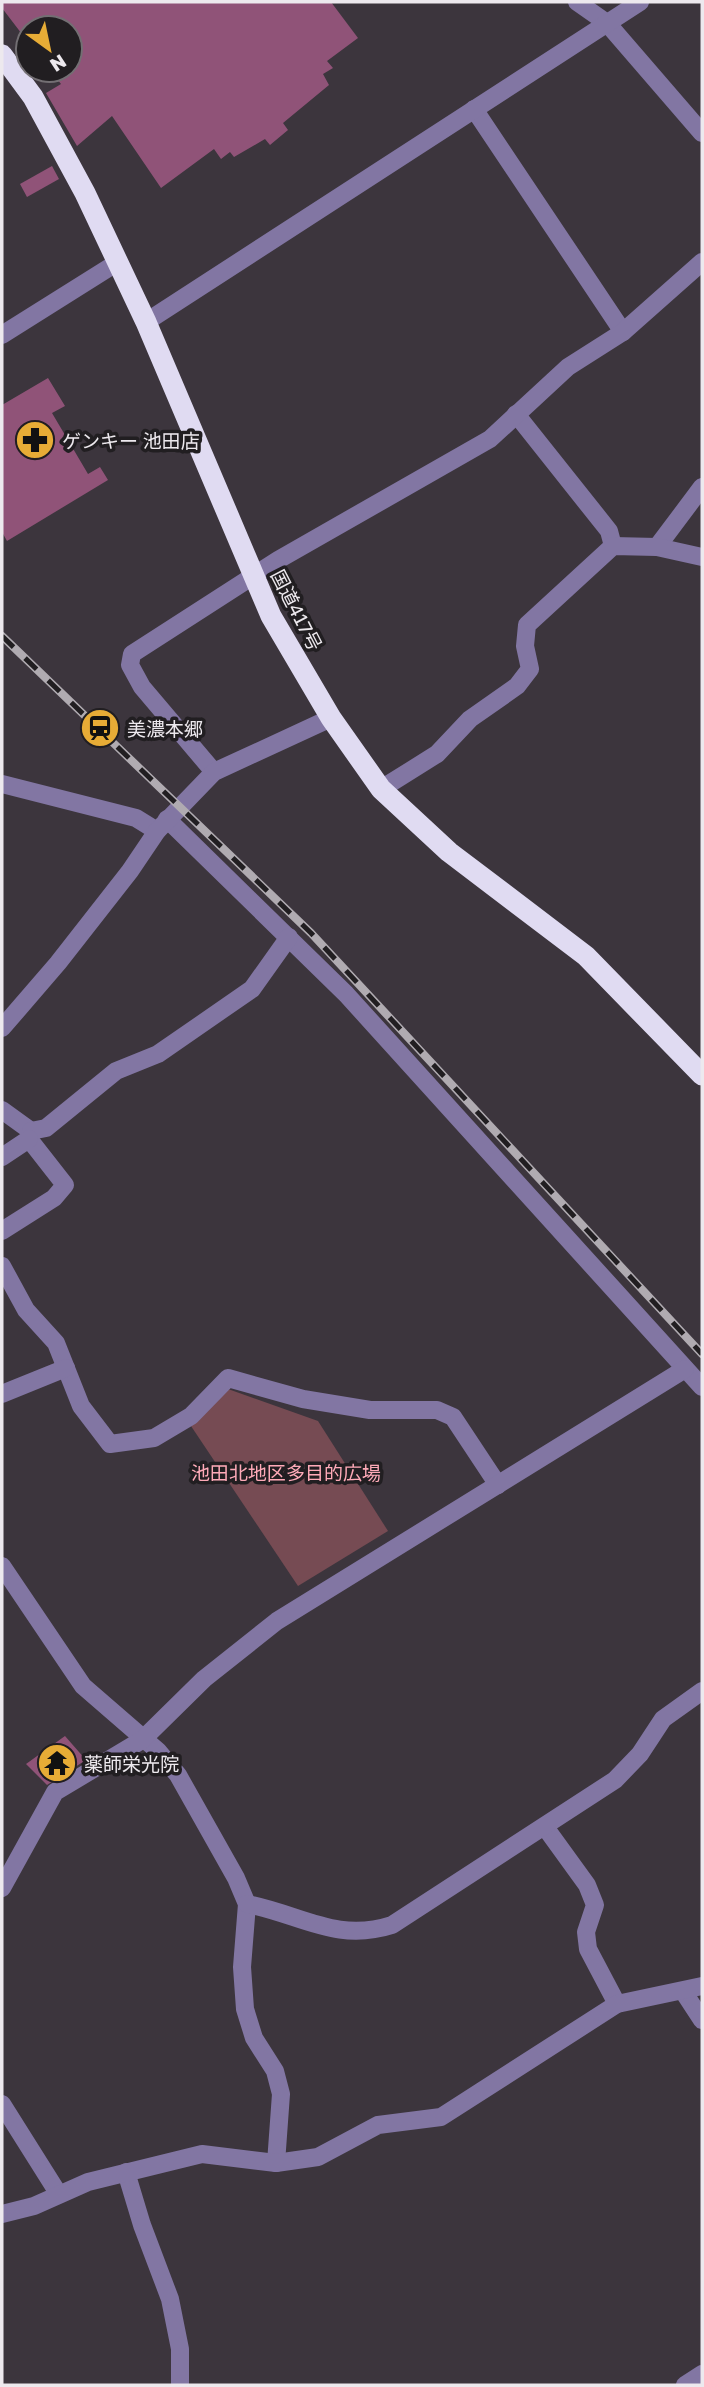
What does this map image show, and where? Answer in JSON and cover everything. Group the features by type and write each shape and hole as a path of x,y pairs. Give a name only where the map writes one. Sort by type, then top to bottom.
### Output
{"highway":[{"name":"国道417号","path":"2,55 33,97 118,262 271,616 331,718 381,789 449,852 586,956 702,1075"}],"street":[{"path":"577,2 607,23 702,133"},
{"path":"146,322 640,2"},
{"path":"474,108 623,332"},
{"path":"214,772 142,687 130,665 132,654 254,575 490,439 568,367 623,332 702,261"},
{"path":"2,335 118,262"},
{"path":"516,414 609,530 613,546"},
{"path":"657,547 702,487"},
{"path":"381,789 437,754 470,719 517,686 530,669 524,646 527,625 613,546 657,547 702,557"},
{"path":"2,1028 66,953 162,825 214,772 331,718"},
{"path":"2,784 162,825 289,937 429,1085 702,1387"},
{"path":"2,1157 30,1135 46,1128 116,1071 158,1054 252,989 289,937"},
{"path":"2,1110 30,1135 65,1185 54,1198 2,1231"},
{"path":"2,1266 26,1310 56,1343 81,1406 110,1444 154,1438 191,1416 228,1378 303,1399 370,1410 437,1410 453,1417 498,1485"},
{"path":"2,1394 66,1368"},
{"path":"2,1888 55,1792 142,1740 204,1679 277,1621 685,1369"},
{"path":"2,1566 83,1686 142,1740 158,1751 178,1775 223,1851 247,1904 242,1967 245,2009 254,2038 275,2071 281,2094 276,2163"},
{"path":"247,1904 271,1909 319,1927 368,1933 392,1925 615,1780 640,1754 663,1719 702,1691"},
{"path":"545,1827 587,1885 595,1905 586,1933 587,1949 617,2004"},
{"path":"2,2214 34,2206 58,2193 126,2172 202,2154 276,2163 318,2157 378,2125 441,2117 617,2004 702,1986"},
{"path":"684,1991 702,2021"},
{"path":"2,2104 58,2193"},
{"path":"126,2172 142,2225 170,2299 180,2349 180,2385"},
{"path":"685,2385 702,2374"}],"green space":[{"name":"池田北地区多目的広場","path":"228,1389 318,1421 388,1531 298,1586 191,1426"}],"building":[{"path":"2,2 331,2 358,38 327,61 333,68 323,74 329,85 283,123 288,130 270,145 265,139 234,157 230,152 221,159 214,149 161,188 112,116 77,146 46,93 61,84 84,84 84,14 14,14 14,24 2,8"},
{"path":"52,166 59,179 27,197 20,184"},
{"name":"ゲンキー 池田店","path":"48,378 65,406 52,413 88,474 100,467 108,480 7,541 2,532 2,405"},
{"name":"薬師栄光院","path":"65,1736 86,1760 47,1785 26,1764"}],"railway":[{"path":"2,636 311,933 702,1354"}],"place":[{"name":"ゲンキー 池田店","path":"35,440"},
{"name":"美濃本郷","path":"100,728"},
{"name":"薬師栄光院","path":"57,1763"}]}
